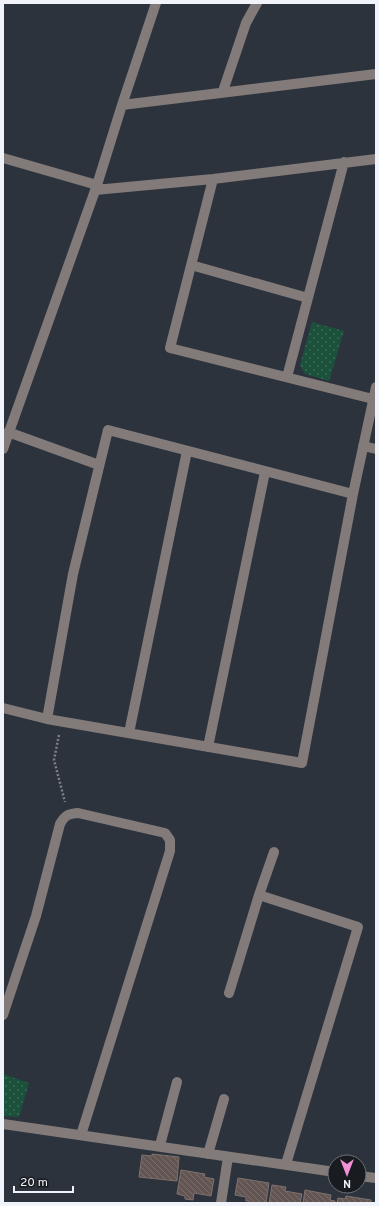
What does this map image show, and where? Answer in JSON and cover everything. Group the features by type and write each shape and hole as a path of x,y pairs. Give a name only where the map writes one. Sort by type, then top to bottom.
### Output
{"street":[{"path":"3,449 96,187 156,3"},
{"path":"223,91 246,23 257,3"},
{"path":"122,104 376,73"},
{"path":"3,158 96,187 213,179 376,159"},
{"path":"287,377 344,162"},
{"path":"213,179 170,348 373,399"},
{"path":"191,265 308,298"},
{"path":"4,712 302,763 353,494 376,387"},
{"path":"47,719 73,574 108,430 353,494"},
{"path":"8,432 99,465"},
{"path":"363,446 376,449"},
{"path":"129,733 187,451"},
{"path":"208,747 265,472"},
{"path":"3,1014 36,916 63,817 68,814 78,813 165,833 170,840 170,851 81,1135"},
{"path":"229,992 274,852"},
{"path":"259,895 358,927 286,1164"},
{"path":"160,1145 177,1082"},
{"path":"208,1154 224,1098"},
{"path":"3,1124 160,1145 208,1154 327,1171"},
{"path":"221,1203 228,1157"}],"path":[{"path":"62,721 54,760 68,814"}],"green space":[{"path":"312,322 344,331 329,381 305,374 300,365"},
{"path":"3,1074 29,1083 19,1117 3,1116"}],"building":[{"path":"152,1154 179,1157 177,1181 139,1177 142,1155 152,1156"},
{"path":"181,1170 205,1174 204,1177 214,1179 211,1196 194,1193 193,1200 185,1199 185,1196 177,1194"},
{"path":"238,1178 269,1183 266,1203 249,1203 249,1201 246,1201 246,1197 235,1195"},
{"path":"272,1185 286,1187 285,1191 302,1194 300,1203 269,1203"},
{"path":"305,1190 331,1195 330,1200 335,1201 335,1203 303,1203"},
{"path":"346,1196 371,1200 371,1203 337,1203 338,1198 345,1199"}]}
